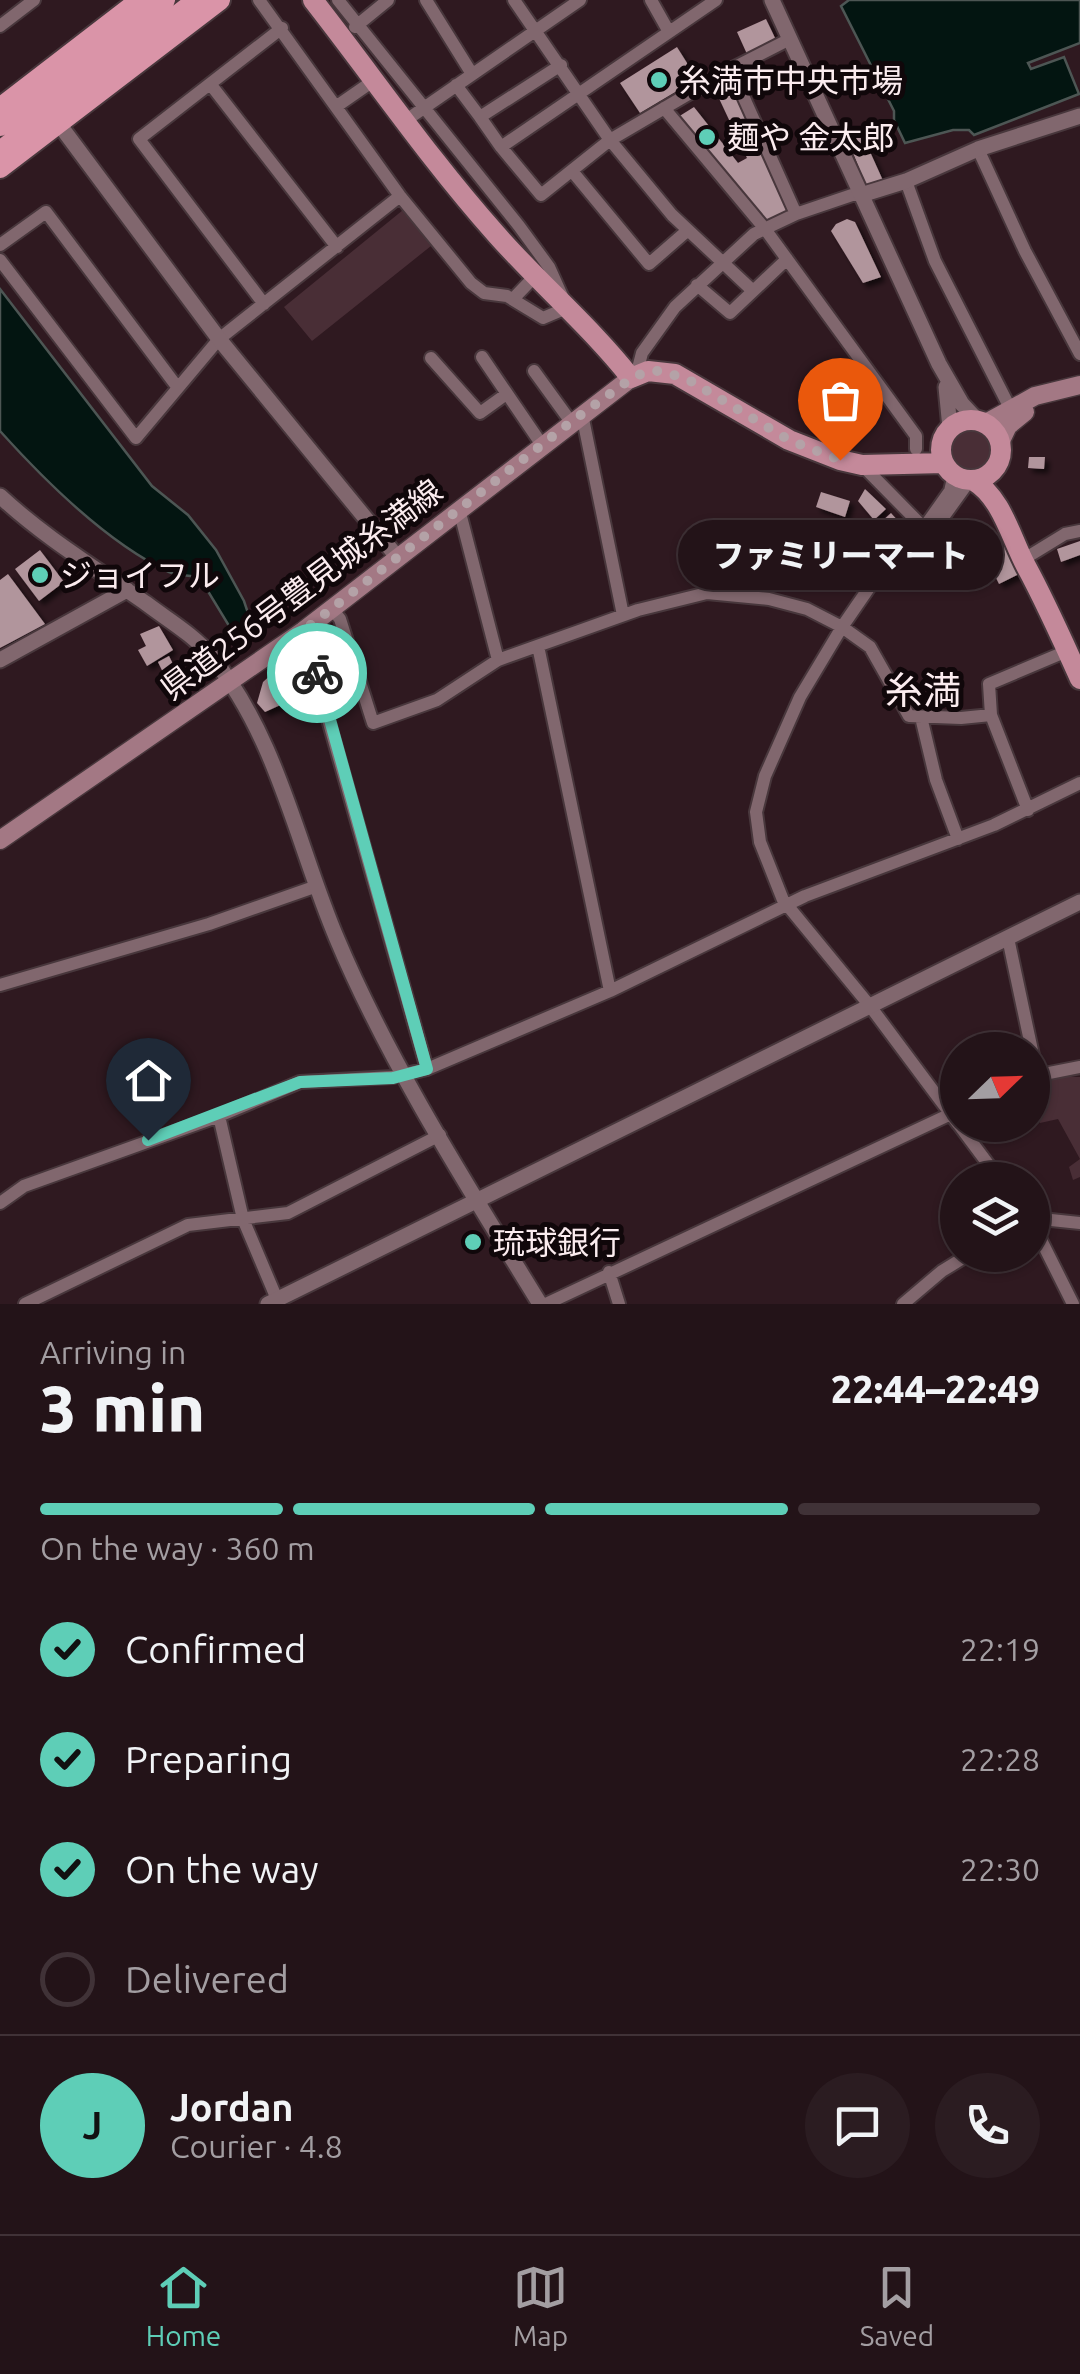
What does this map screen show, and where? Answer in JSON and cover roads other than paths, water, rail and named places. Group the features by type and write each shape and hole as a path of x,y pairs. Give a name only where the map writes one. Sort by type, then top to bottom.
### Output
{"highway":[{"path":"0,108 140,0"},
{"path":"0,126 165,0"},
{"path":"0,151 196,0"},
{"path":"0,168 220,0"}],"main road":[{"path":"321,2 340,38 495,233 634,377 655,370 675,374 789,440 862,465 956,461 989,493 1038,584 1080,679"},
{"name":"県道256号豊見城糸満線","path":"0,840 303,631 634,377"},
{"path":"956,461 958,422 981,422 1036,396 1080,384"},
{"path":"1038,584 997,466 1000,442 1010,424 1059,391"},
{"path":"981,422 1000,442"},
{"path":"827,455 916,450 956,461 984,477 997,466"}],"street":[{"path":"0,26 34,0"},
{"path":"259,0 400,196 471,283 484,293 512,300 543,318 567,305 549,266 358,25 321,2"},
{"path":"340,38 388,0"},
{"path":"426,0 472,74"},
{"path":"514,0 610,140 688,230 753,291"},
{"path":"405,121 580,0"},
{"path":"651,0 669,32"},
{"path":"501,147 716,0"},
{"path":"772,0 939,364 962,404 981,422"},
{"path":"264,304 139,140 282,28"},
{"path":"456,85 541,195 610,140 790,39"},
{"path":"480,117 560,65"},
{"path":"731,69 796,214"},
{"path":"337,106 373,81"},
{"path":"211,85 337,246"},
{"path":"664,108 766,229 916,436 916,450"},
{"path":"634,377 642,353 675,308 721,262 766,229 796,214 852,194 861,196 906,181 978,149 1080,116"},
{"path":"58,124 219,340 398,558"},
{"path":"978,149 1024,251 1080,354"},
{"path":"572,170 648,264 688,230"},
{"path":"906,181 935,261 1011,410"},
{"path":"0,260 136,438 219,340 400,196"},
{"path":"0,246 46,212 178,388"},
{"path":"697,285 730,313 787,259"},
{"path":"512,300 535,276"},
{"path":"482,357 542,445"},
{"path":"431,358 480,413 505,395"},
{"path":"939,364 950,408 956,461 944,516 925,529 874,582 842,627 800,697 765,776 756,822 780,893 940,1097"},
{"path":"534,371 576,418 623,615"},
{"path":"862,465 925,529"},
{"path":"0,496 48,537 127,590 210,654 230,682 256,723 338,941 406,1075 478,1202 543,1304 940,1125"},
{"path":"459,509 498,660"},
{"path":"1029,556 1064,534 1080,531"},
{"path":"0,660 127,590"},
{"path":"332,609 340,619 373,723 437,700 498,660 623,615 707,593 741,594 807,609 842,627 870,648 909,716 990,715"},
{"path":"303,631 427,1069"},
{"path":"538,646 610,991"},
{"path":"1028,810 990,715 989,684 1067,651"},
{"path":"921,717 936,780 958,839"},
{"path":"0,1203 24,1186 300,1082 406,1075 427,1069 610,991 788,904 1028,810 1080,783"},
{"path":"0,985 209,924 317,886"},
{"path":"218,1116 243,1219 275,1303 1080,902"},
{"path":"1008,938 1027,1032"},
{"path":"1050,1072 1080,1067"},
{"path":"25,1304 188,1225 288,1213 440,1135"},
{"path":"1050,1221 1080,1223"},
{"path":"1050,1257 1073,1304"},
{"path":"609,1272 619,1304"},
{"path":"903,1304 941,1272"}],"place":[{"name":"糸満市中央市場","path":"659,80"},
{"name":"麺や 金太郎","path":"707,137"},
{"name":"ファミリーマート","path":"840,460"},
{"name":"ジョイフル","path":"40,575"},
{"name":"琉球銀行","path":"473,1242"}],"district":[{"name":"糸満","path":"923,690"}]}
